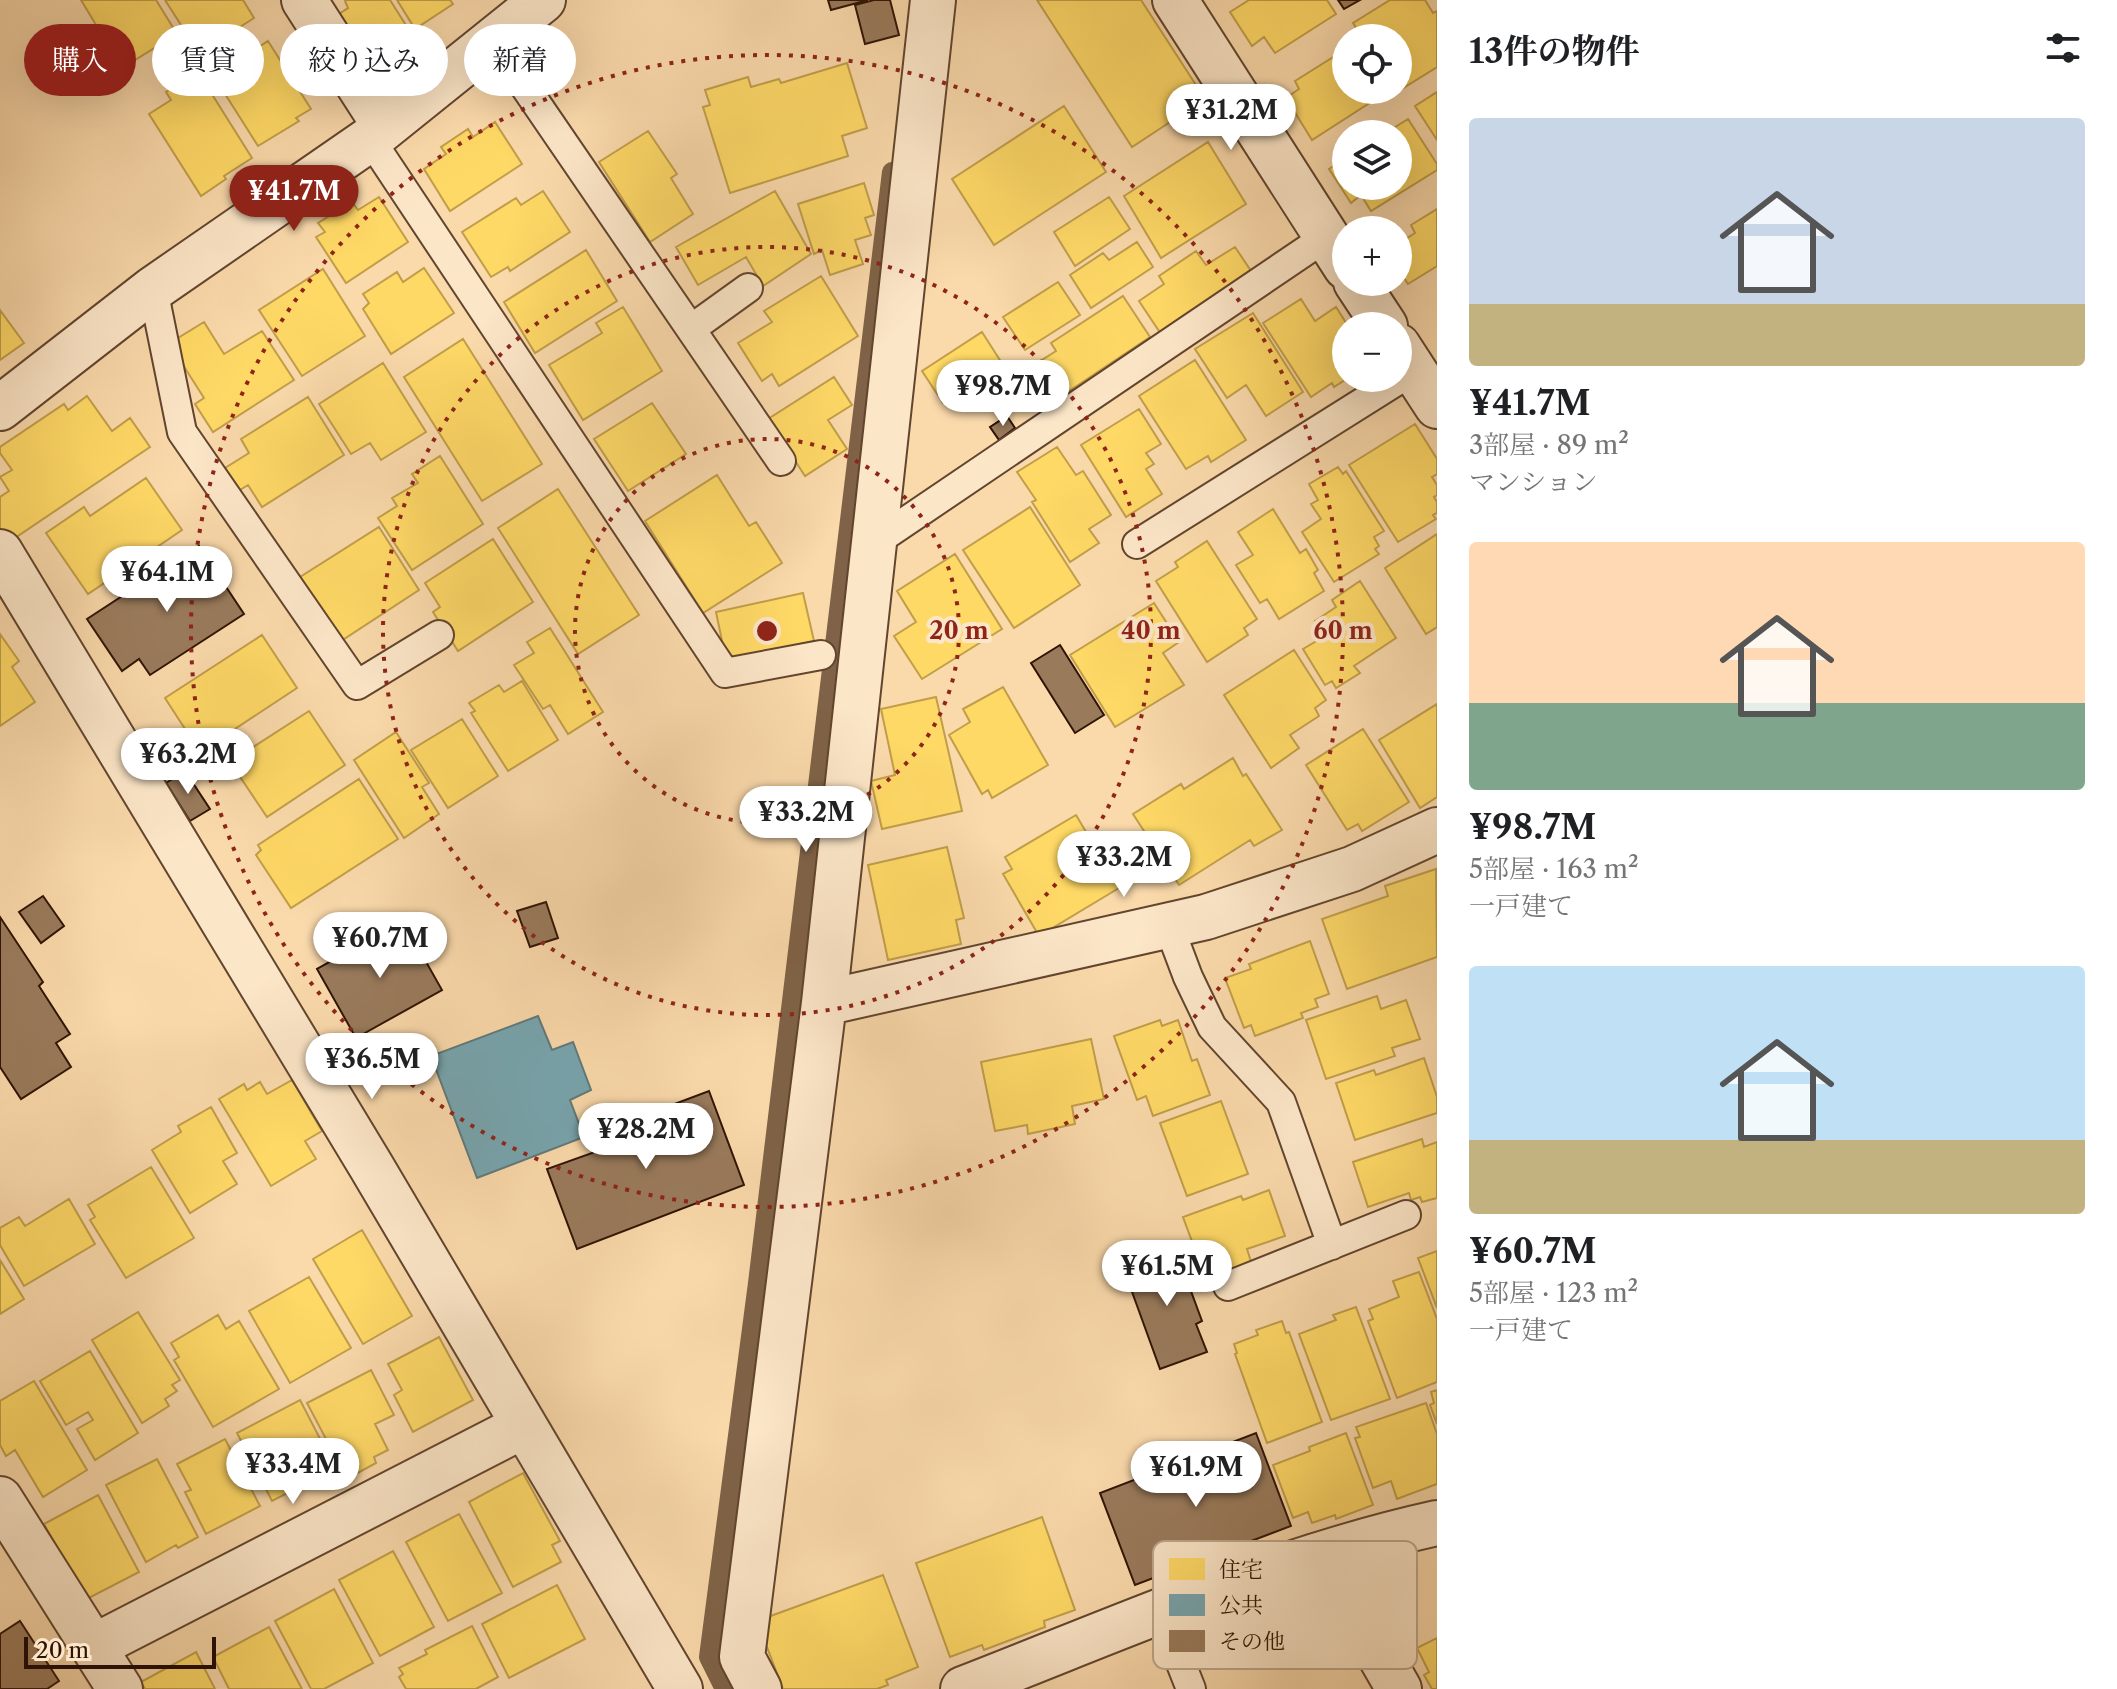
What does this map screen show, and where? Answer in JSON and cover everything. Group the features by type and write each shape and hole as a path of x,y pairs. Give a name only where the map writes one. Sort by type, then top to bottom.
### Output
{"street":[{"path":"304,0 377,132"},
{"path":"513,24 543,0"},
{"path":"759,1689 742,1657 824,1003 933,0"},
{"path":"1175,0 1332,246"},
{"path":"0,408 153,289 377,132 464,63"},
{"path":"1412,367 1437,406"},
{"path":"0,552 371,1166 680,1689"},
{"path":"824,1003 1206,917 1352,869 1437,830"},
{"path":"95,1646 523,1426"},
{"path":"0,1499 120,1689"},
{"path":"1372,1541 1437,1523"},
{"path":"963,1689 1153,1616"},
{"path":"1388,1669 1399,1689"}],"lane":[{"path":"531,96 781,461"},
{"path":"377,132 725,673 821,655"},
{"path":"874,543 1332,255"},
{"path":"691,329 748,288"},
{"path":"153,289 182,432 357,685 439,635"},
{"path":"1137,544 1357,392"},
{"path":"1168,924 1188,977 1212,1027 1281,1102 1332,1245"},
{"path":"1228,1286 1406,1215"},
{"path":"1183,1669 1191,1689"}],"building: 住宅":[{"path":"81,0 156,0 171,24 152,24 152,49 136,59 136,24 95,24"},
{"path":"165,0 243,0 254,18 245,24 180,24"},
{"path":"390,0 405,24 324,24 348,8 345,1"},
{"path":"397,0 450,0 453,4 423,24 412,24"},
{"path":"1037,0 1141,0 1205,99 1132,147"},
{"path":"1249,0 1327,0 1336,14 1275,53 1264,37 1252,46 1230,12"},
{"path":"1390,0 1425,0 1433,13 1437,11 1437,67 1412,83 1412,24 1353,23"},
{"path":"268,41 280,60 280,96 303,96 311,109 296,118 299,121 258,146 226,96 264,96 264,44"},
{"path":"1332,58 1332,104 1368,104 1343,120 1332,120 1332,127 1312,140 1286,98 1299,89 1295,81"},
{"path":"847,63 867,128 842,136 848,156 730,193 703,107 710,105 705,90 748,77 751,87 779,79 781,83"},
{"path":"1437,92 1437,140 1415,106"},
{"path":"168,96 213,96 252,158 201,196 149,114 171,100"},
{"path":"1064,106 1106,172 994,245 952,179"},
{"path":"495,122 522,164 450,211 424,169 446,154 441,147 468,129 473,137"},
{"path":"1412,125 1437,164 1437,170 1412,186"},
{"path":"648,131 677,174 671,178 693,214 650,242 599,162"},
{"path":"1208,142 1246,204 1161,258 1124,196"},
{"path":"864,183 874,215 865,218 871,235 855,240 863,264 830,275 822,250 814,254 798,204"},
{"path":"543,191 570,232 510,271 508,267 491,277 462,232 516,198 521,205"},
{"path":"775,191 811,254 763,286 746,257 698,285 676,247"},
{"path":"379,197 408,242 346,283 316,237 325,232 318,223 352,202 358,210"},
{"path":"1109,197 1130,229 1075,266 1054,232"},
{"path":"1364,200 1389,200 1371,211"},
{"path":"1437,209 1437,266 1412,282 1412,235 1415,233 1412,224"},
{"path":"1137,242 1153,267 1091,308 1070,275 1103,253 1109,260"},
{"path":"1235,247 1253,274 1161,334 1139,301 1164,284 1159,276 1196,251 1206,265"},
{"path":"586,250 617,301 535,353 504,302"},
{"path":"424,268 454,313 391,354 363,309 369,303 363,294 397,272 403,282"},
{"path":"323,269 365,336 302,376 259,310"},
{"path":"821,276 858,336 779,386 772,374 762,381 738,343 772,322 764,311"},
{"path":"1058,282 1080,315 1025,350 1003,317"},
{"path":"1123,296 1150,337 1045,407 1023,372 1056,351 1051,343"},
{"path":"1301,299 1315,321 1336,307 1339,312 1332,312 1332,383 1311,397 1263,323"},
{"path":"623,307 662,371 583,420 549,365 602,333 596,323"},
{"path":"0,310 24,343 0,360"},
{"path":"1253,313 1303,392 1266,416 1246,385 1227,398 1195,349"},
{"path":"204,322 224,354 262,331 294,380 213,432 195,404 204,398 183,365 178,338"},
{"path":"982,332 1003,365 943,403 922,371"},
{"path":"463,339 542,464 482,501 404,377"},
{"path":"1195,360 1246,440 1211,462 1208,456 1186,469 1139,396"},
{"path":"383,363 426,432 381,460 370,443 351,454 319,404"},
{"path":"834,377 852,405 828,420 847,449 805,476 768,419"},
{"path":"87,396 112,431 130,418 150,447 6,544 0,534 0,497 9,491 0,477 12,470 0,453 0,447 64,404 68,410"},
{"path":"308,397 344,455 262,507 248,485 240,490 225,468 249,453 241,439"},
{"path":"652,403 686,454 628,491 594,439"},
{"path":"1139,409 1161,444 1146,453 1154,464 1146,469 1162,494 1126,517 1081,445"},
{"path":"1415,424 1437,459 1437,474 1432,477 1437,485 1437,495 1434,497 1437,513 1433,515 1436,519 1398,542 1349,465"},
{"path":"1057,447 1076,475 1083,471 1111,515 1089,529 1099,543 1070,562 1017,472"},
{"path":"440,456 483,524 412,570 378,518 397,506 392,498 418,483 412,474"},
{"path":"1338,467 1343,474 1346,471 1384,531 1374,537 1379,546 1375,549 1379,554 1334,582 1302,532 1321,519 1311,504 1318,500 1309,484"},
{"path":"717,475 749,526 756,522 782,563 703,613 645,521"},
{"path":"146,478 182,530 88,594 46,533 84,507 90,516"},
{"path":"558,489 639,615 578,654 498,528"},
{"path":"1030,507 1080,585 1014,628 963,550"},
{"path":"1273,509 1300,553 1306,549 1318,570 1314,573 1324,591 1279,619 1267,599 1260,603 1236,565 1253,555 1238,532"},
{"path":"379,527 419,590 341,641 300,577"},
{"path":"1437,534 1437,627 1426,634 1385,568"},
{"path":"493,539 533,602 458,651 433,612 440,607 425,583"},
{"path":"1207,541 1257,619 1244,628 1248,635 1207,662 1156,581 1178,567 1175,562"},
{"path":"955,554 1002,629 922,679 894,636 916,622 897,591"},
{"path":"1360,581 1396,638 1354,666 1360,673 1336,688 1332,681 1325,685 1303,649 1325,636 1315,621 1336,607 1332,600"},
{"path":"803,593 814,641 726,660 716,612"},
{"path":"1154,603 1179,642 1163,653 1184,685 1115,727 1070,655"},
{"path":"550,628 603,712 568,734 550,705 543,709 514,665 534,653 527,642"},
{"path":"0,634 19,661 12,667 35,702 0,726"},
{"path":"262,635 297,688 200,752 165,698"},
{"path":"1294,650 1326,700 1315,708 1319,716 1290,735 1299,748 1271,768 1224,695"},
{"path":"522,681 558,740 508,771 471,713 475,711 469,703 499,685 504,692"},
{"path":"1003,687 1048,765 992,798 988,790 982,794 949,735 970,722 963,709"},
{"path":"936,697 962,811 882,829 871,781 895,775 881,709"},
{"path":"1437,704 1437,797 1420,808 1379,740"},
{"path":"309,711 345,765 267,817 230,762"},
{"path":"462,719 498,776 448,808 411,750"},
{"path":"1363,729 1409,802 1362,831 1358,824 1347,830 1306,765"},
{"path":"396,732 429,783 422,787 439,814 404,838 354,760"},
{"path":"1233,758 1282,830 1254,846 1250,840 1179,885 1133,814 1181,784 1184,789"},
{"path":"359,779 398,839 291,908 256,855 261,850 258,845"},
{"path":"1076,815 1119,888 1039,936 1003,874 1012,869 1005,857"},
{"path":"947,847 964,918 956,920 961,944 888,960 868,865"},
{"path":"1436,869 1437,957 1347,989 1322,919 1388,896 1385,886"},
{"path":"1310,941 1329,994 1315,999 1318,1007 1301,1013 1303,1018 1255,1036 1251,1025 1244,1028 1225,978 1251,969 1249,964"},
{"path":"1377,996 1381,1009 1406,1000 1420,1039 1392,1048 1395,1056 1326,1079 1306,1020"},
{"path":"1160,1020 1162,1026 1178,1020 1192,1061 1197,1059 1210,1095 1153,1116 1146,1096 1137,1100 1114,1036"},
{"path":"1091,1039 1104,1099 1072,1106 1075,1124 1028,1134 1027,1125 995,1131 981,1062"},
{"path":"1424,1058 1437,1097 1437,1113 1355,1140 1336,1083 1374,1070 1376,1075"},
{"path":"292,1080 322,1131 305,1141 316,1159 271,1186 219,1099 244,1084 247,1090 260,1082 267,1094"},
{"path":"1221,1101 1248,1174 1187,1196 1160,1123"},
{"path":"211,1107 237,1153 223,1161 237,1184 190,1213 152,1150 181,1132 178,1126"},
{"path":"1422,1139 1424,1147 1437,1142 1437,1198 1422,1202 1420,1197 1411,1200 1409,1193 1368,1207 1353,1162"},
{"path":"151,1167 194,1238 126,1278 90,1220 95,1217 88,1205"},
{"path":"1269,1190 1285,1236 1247,1249 1252,1265 1207,1282 1183,1217 1241,1196 1243,1200"},
{"path":"69,1199 95,1244 24,1286 0,1245 0,1228 19,1217 25,1226"},
{"path":"362,1230 412,1316 363,1344 313,1259"},
{"path":"1437,1251 1437,1308 1418,1258"},
{"path":"0,1260 24,1299 0,1314"},
{"path":"1419,1272 1437,1319 1437,1382 1397,1398 1368,1321 1373,1319 1369,1309 1399,1297 1393,1281"},
{"path":"309,1277 351,1348 290,1383 249,1311"},
{"path":"1356,1307 1390,1399 1331,1420 1299,1334 1336,1320 1333,1315"},
{"path":"138,1312 180,1380 172,1385 177,1391 165,1399 169,1406 142,1423 92,1340"},
{"path":"218,1315 226,1329 239,1321 279,1389 213,1427 174,1360 179,1357 171,1343"},
{"path":"1282,1321 1286,1333 1289,1332 1322,1422 1267,1443 1234,1344 1258,1335 1256,1330"},
{"path":"439,1337 473,1400 413,1432 394,1395 402,1390 388,1364"},
{"path":"90,1351 138,1433 95,1460 77,1429 93,1420 88,1412 66,1425 40,1381"},
{"path":"371,1370 394,1415 375,1424 388,1450 374,1457 376,1463 347,1479 307,1403"},
{"path":"34,1381 87,1470 43,1497 15,1450 6,1456 0,1445 0,1401"},
{"path":"1437,1390 1437,1424 1430,1405 1434,1403 1431,1392"},
{"path":"300,1400 330,1458 314,1466 319,1477 272,1501 237,1433"},
{"path":"1426,1403 1437,1434 1437,1484 1397,1499 1391,1481 1373,1488 1355,1438 1360,1437 1356,1427"},
{"path":"1346,1433 1373,1505 1336,1519 1335,1515 1312,1523 1308,1512 1293,1518 1273,1465"},
{"path":"225,1439 260,1506 206,1534 185,1492 191,1490 177,1464"},
{"path":"157,1459 198,1537 146,1562 106,1485"},
{"path":"523,1473 560,1541 552,1545 561,1562 513,1587 469,1502"},
{"path":"98,1495 139,1572 85,1600 44,1524"},
{"path":"459,1514 502,1593 448,1621 406,1542"},
{"path":"1042,1517 1075,1610 1044,1621 1045,1627 984,1650 982,1645 950,1657 916,1563"},
{"path":"393,1551 434,1627 380,1656 339,1580"},
{"path":"883,1575 918,1667 886,1680 888,1685 877,1689 783,1689 757,1621"},
{"path":"557,1585 585,1639 509,1678 482,1624"},
{"path":"334,1589 373,1663 324,1689 311,1689 275,1621"},
{"path":"472,1626 498,1677 476,1689 406,1689 399,1677 403,1674 399,1668 427,1654 425,1650"},
{"path":"269,1627 302,1689 229,1689 213,1657"},
{"path":"1437,1638 1437,1689 1432,1689 1424,1675 1429,1672 1417,1648"},
{"path":"196,1652 215,1689 145,1689 141,1682"}],"building: 公共":[{"path":"538,1016 552,1050 573,1042 591,1090 570,1100 584,1137 477,1178 431,1056"}],"building: その他":[{"path":"828,0 868,0 831,10"},
{"path":"890,0 899,35 865,44 855,5"},
{"path":"1338,0 1360,0 1344,9"},
{"path":"1007,416 1015,428 999,440 990,427"},
{"path":"199,546 244,614 150,675 139,659 122,671 87,619"},
{"path":"1060,645 1104,715 1075,733 1031,663"},
{"path":"185,771 210,809 190,821 166,783"},
{"path":"43,896 64,926 41,943 19,912"},
{"path":"546,902 558,938 530,947 517,911"},
{"path":"0,917 43,982 39,986 70,1034 56,1043 71,1067 21,1099 0,1067"},
{"path":"403,921 442,990 356,1038 317,969"},
{"path":"709,1091 744,1185 577,1249 547,1169 595,1152 589,1136"},
{"path":"1175,1248 1202,1321 1196,1324 1207,1352 1160,1369 1123,1267"},
{"path":"1256,1433 1291,1526 1251,1541 1153,1541 1153,1578 1135,1585 1100,1493"},
{"path":"20,1621 59,1681 47,1689 0,1689 0,1634"}],"waterway":[{"path":"725,1689 709,1657 758,1283 892,172"}]}
